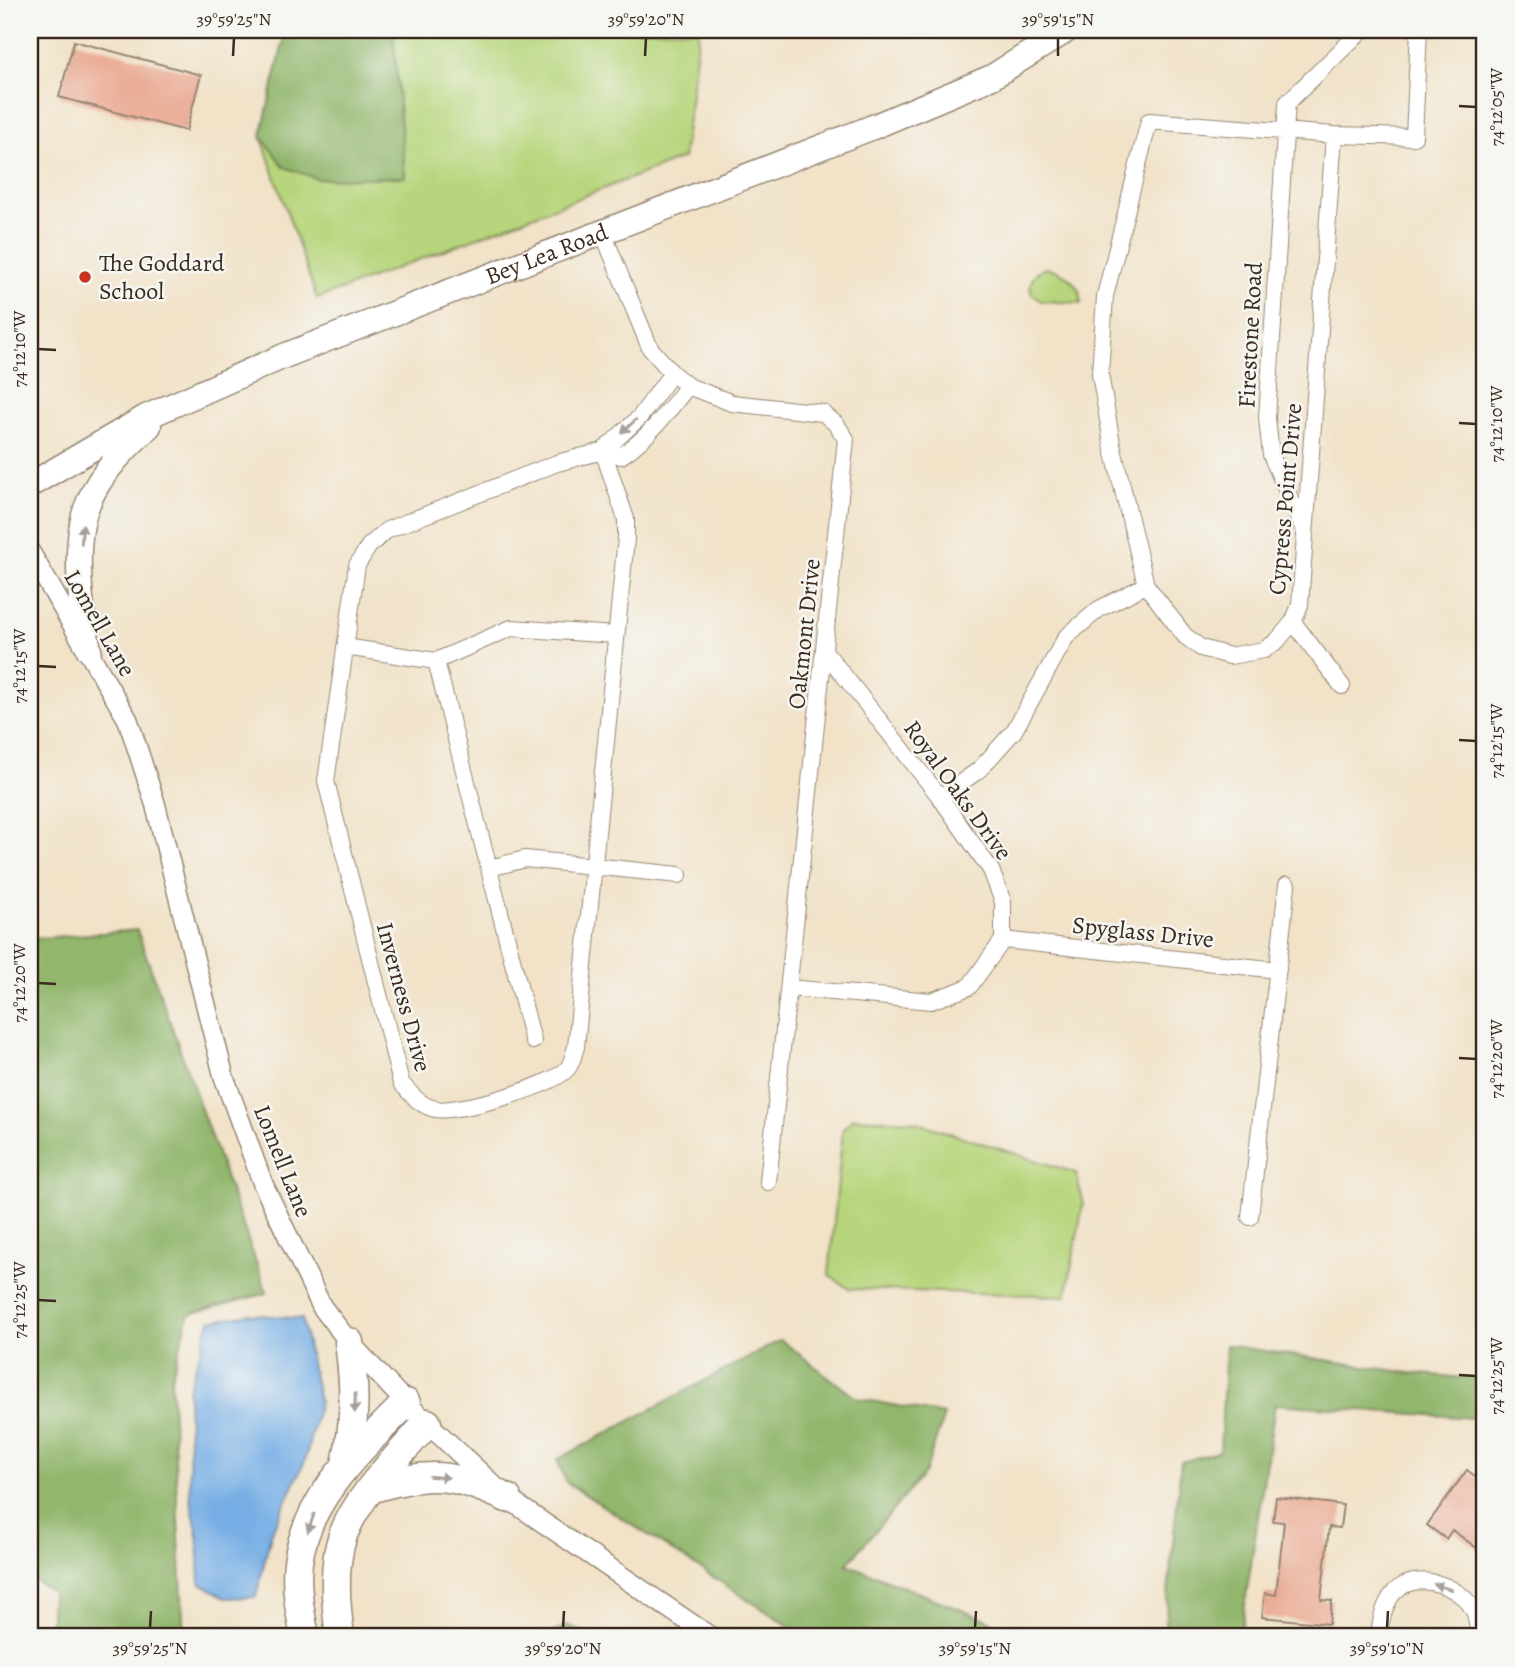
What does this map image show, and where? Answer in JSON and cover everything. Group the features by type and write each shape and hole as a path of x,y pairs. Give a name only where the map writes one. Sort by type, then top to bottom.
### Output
{"highway":[{"path":"346,1464 354,1426 355,1392 349,1342"},
{"path":"305,1637 298,1600 298,1560 317,1508 346,1464 406,1404"},
{"path":"340,1637 337,1567 343,1536 373,1488 427,1423"},
{"path":"373,1488 413,1476 440,1476 468,1480 507,1498"}],"main road":[{"name":"Bey Lea Road","path":"30,485 169,407 317,342 603,233 992,77 1067,30"},
{"path":"89,650 80,578 82,524 88,503 99,482 129,445 169,407"}],"street":[{"name":"Firestone Road","path":"1306,534 1271,454 1268,418 1287,103 1362,30"},
{"path":"1284,131 1414,137 1419,30"},
{"name":"Cypress Point Drive","path":"1284,131 1149,121 1105,296 1100,374 1113,449 1146,584 1185,636 1201,648 1230,656 1264,650 1278,641 1293,622 1300,605 1334,135"},
{"name":"Oakmont Drive","path":"603,233 650,348 672,373 688,386 732,402 823,413 836,424 846,439 826,653 768,1182"},
{"name":"Inverness Drive","path":"603,451 626,519 576,1047 568,1068 551,1080 459,1110 437,1109 419,1103 401,1083 326,780 357,565 369,546 387,530 557,463 603,451 639,418 672,373"},
{"name":"Inverness Drive","path":"603,451 621,456 638,445 654,430 688,386"},
{"name":"Lomell Lane","path":"30,552 128,720 155,803 224,1077 263,1184 322,1307 349,1342 406,1404 507,1498 711,1637"},
{"path":"940,797 979,770 1013,731 1066,637 1100,609 1146,584"},
{"path":"1293,622 1342,686"},
{"path":"345,647 436,661 511,628 616,635"},
{"name":"Royal Oaks Drive","path":"826,653 940,797 991,870 1003,902 1003,940"},
{"path":"436,661 533,1041"},
{"path":"490,868 525,859 679,875"},
{"path":"1250,1217 1287,885"},
{"path":"789,988 931,1001 969,987 1003,940"},
{"name":"Spyglass Drive","path":"1003,940 1278,970"},
{"path":"1379,1637 1382,1615 1397,1589 1409,1584 1438,1583 1465,1597 1474,1612 1479,1637"}],"green space":[{"path":"286,30 393,30 405,177 318,179 284,167 261,136"},
{"path":"393,30 699,30 683,158 317,299 261,136 284,167 405,177"},
{"path":"1046,268 1071,279 1079,290 1081,303 1041,301 1031,293 1033,277"},
{"path":"137,930 267,1293 189,1314 171,1379 184,1637 50,1637 52,1592 30,1577 30,939"},
{"path":"854,1118 912,1121 1076,1173 1083,1204 1066,1296 849,1289 829,1275 843,1128"},
{"path":"781,1340 856,1398 944,1415 925,1472 847,1564 1029,1637 806,1637 566,1482 557,1460"},
{"path":"1226,1345 1410,1373 1485,1380 1485,1419 1275,1404 1240,1637 1164,1637 1181,1462 1220,1451"},
{"path":"566,1625 597,1637 546,1637"},
{"path":"472,1627 533,1637 460,1637"}],"water":[{"path":"250,1314 302,1319 319,1402 305,1461 271,1534 256,1597 226,1598 200,1583 198,1535 190,1497 188,1390 210,1321"}],"building":[{"path":"74,41 201,75 186,131 59,97"},
{"path":"1467,1470 1485,1484 1480,1493 1485,1497 1485,1554 1452,1530 1446,1539 1427,1525"},
{"path":"1276,1497 1343,1505 1340,1528 1329,1527 1321,1600 1332,1601 1329,1624 1262,1617 1265,1593 1276,1595 1284,1522 1273,1521"}],"place":[{"name":"The Goddard School","path":"85,277"}]}
